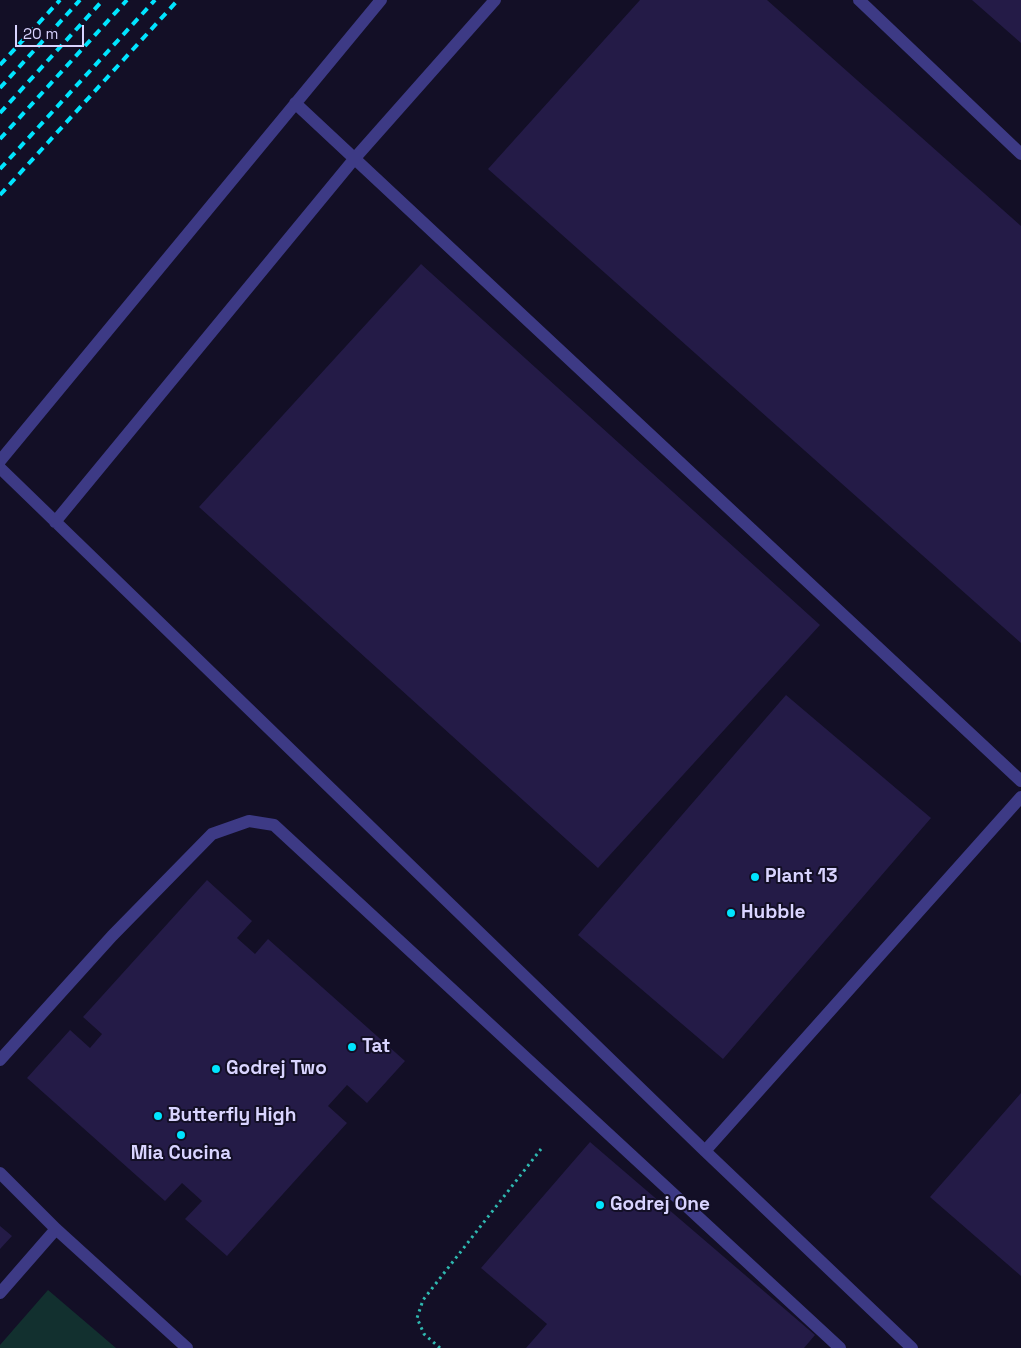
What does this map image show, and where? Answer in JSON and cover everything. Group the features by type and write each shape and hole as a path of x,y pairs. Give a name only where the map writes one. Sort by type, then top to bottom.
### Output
{"lane":[{"path":"0,461 381,0"},
{"path":"55,522 355,158 495,0"},
{"path":"859,0 1021,154"},
{"path":"295,103 1021,781"},
{"path":"0,468 705,1151 912,1348"},
{"path":"705,1151 1021,797"},
{"path":"0,1060 112,936 212,834 249,821 274,825 840,1348"},
{"path":"0,1173 56,1229 187,1348"},
{"path":"0,1293 56,1229"}],"path":[{"path":"440,1348 424,1334 417,1318 423,1300 541,1149"}],"green space":[{"path":"48,1290 116,1348 0,1348 0,1345"}],"building":[{"path":"640,0 767,0 1021,226 1021,643 488,169"},
{"path":"972,0 1021,0 1021,43"},
{"path":"421,264 820,625 598,868 199,507"},
{"name":"Plant 13","path":"786,695 931,818 723,1059 578,935"},
{"name":"Godrej Two","path":"207,880 252,921 237,938 255,954 268,939 405,1061 367,1103 347,1085 328,1106 347,1123 227,1256 185,1219 202,1201 182,1183 165,1201 27,1078 70,1030 90,1048 102,1034 83,1017"},
{"path":"1021,1093 1021,1276 930,1197"},
{"name":"Godrej One","path":"590,1142 815,1335 804,1348 526,1348 547,1324 481,1268"},
{"path":"0,1226 12,1236 0,1249"}],"railway":[{"path":"0,65 60,0"},
{"path":"0,88 80,0"},
{"path":"0,113 103,0"},
{"path":"0,139 127,0"},
{"path":"0,169 155,0"},
{"path":"0,195 178,0"}],"place":[{"name":"Plant 13","path":"755,877"},
{"name":"Hubble","path":"731,913"},
{"name":"Tat","path":"352,1047"},
{"name":"Godrej Two","path":"216,1069"},
{"name":"Butterfly High","path":"158,1116"},
{"name":"Mia Cucina","path":"181,1135"},
{"name":"Godrej One","path":"600,1205"}]}
